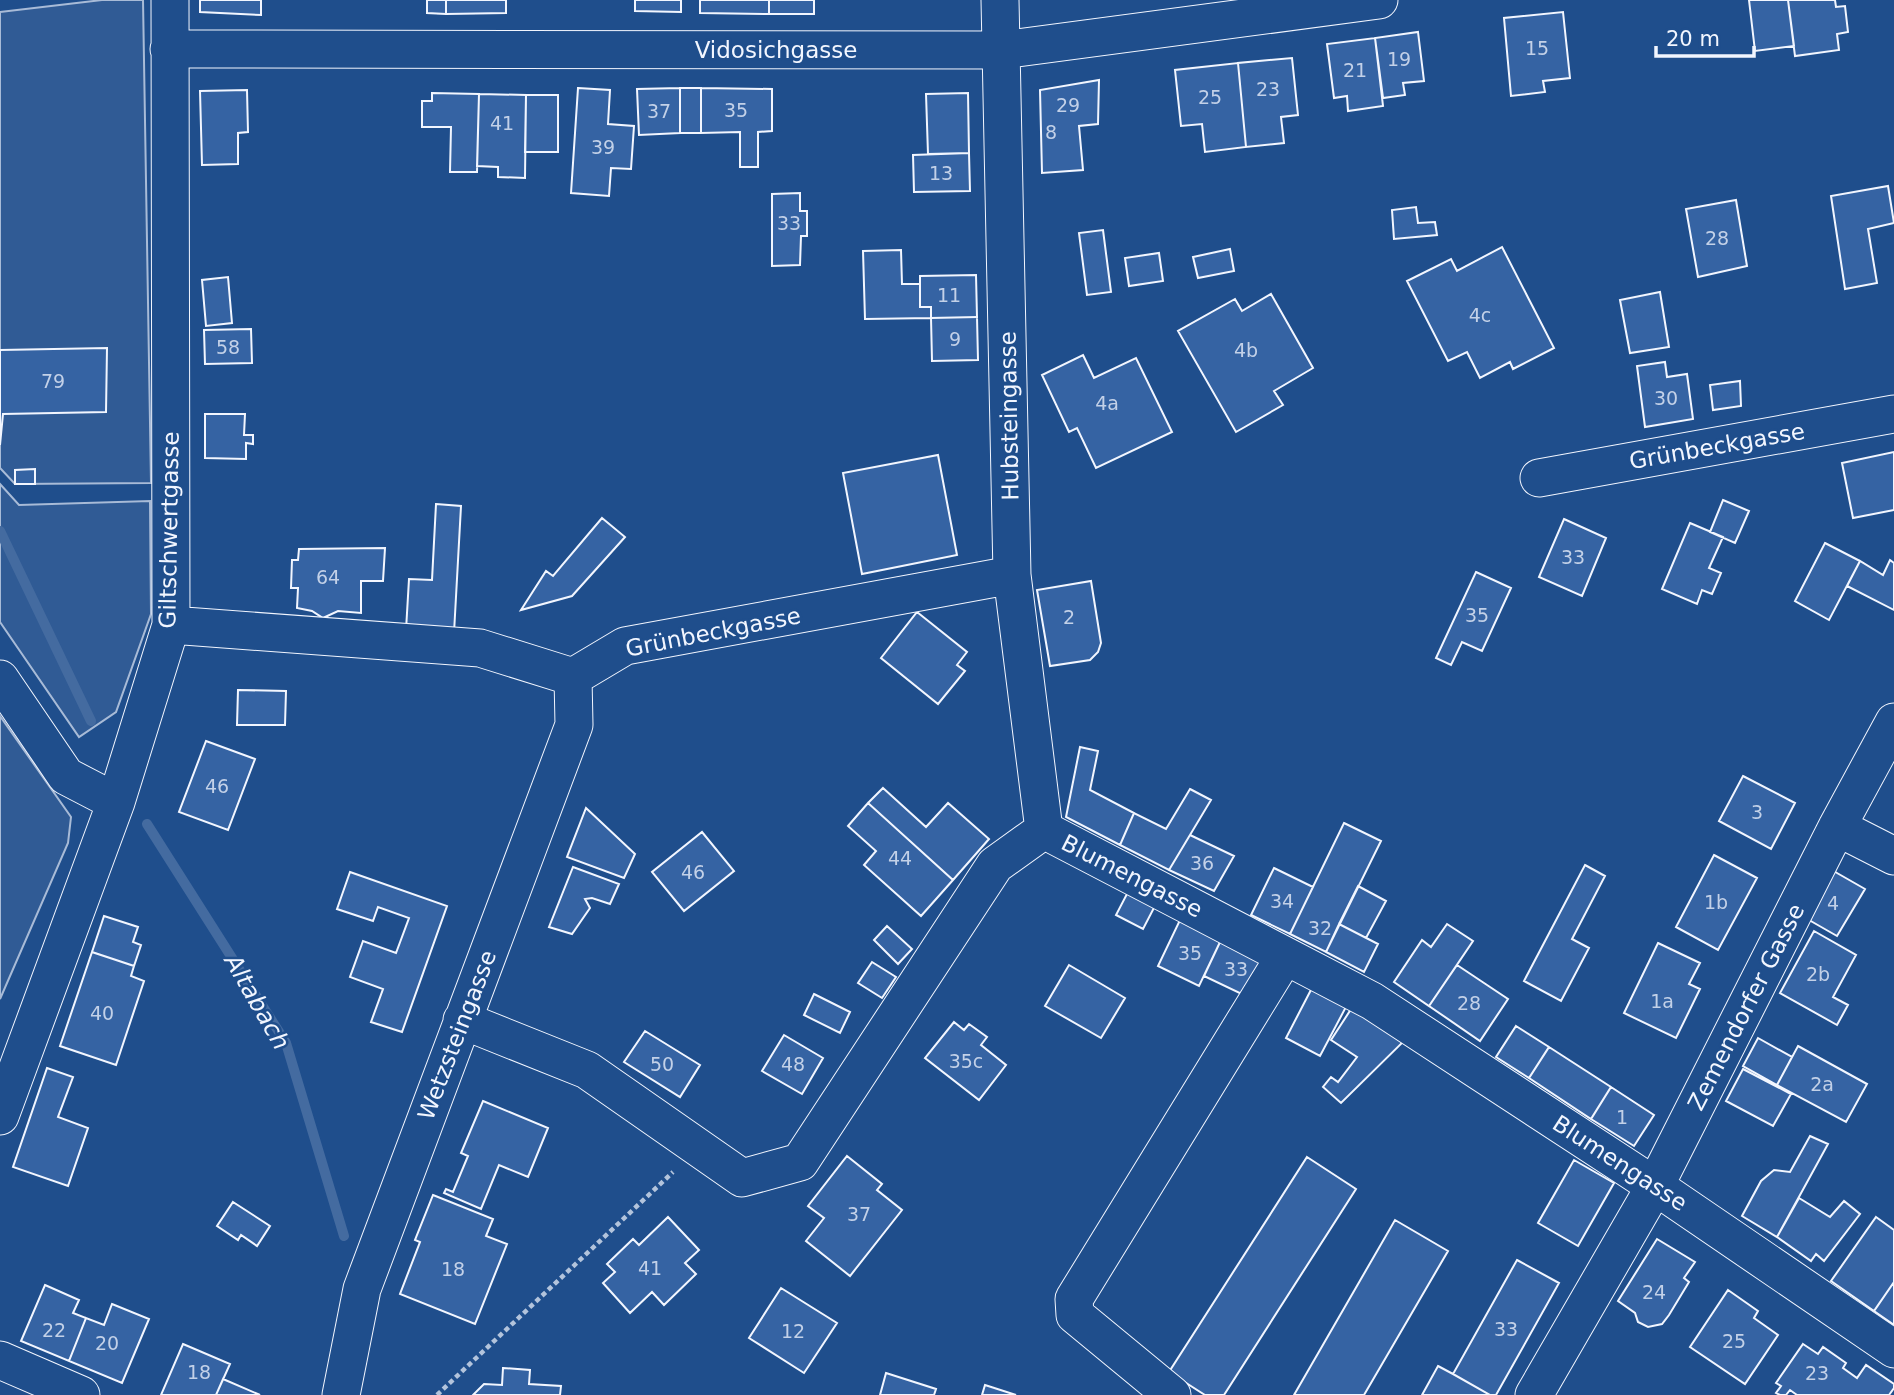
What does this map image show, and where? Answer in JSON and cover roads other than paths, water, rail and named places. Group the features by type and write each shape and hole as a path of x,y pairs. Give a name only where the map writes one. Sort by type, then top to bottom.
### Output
{"street":[{"name":"Giltschwertgasse","path":"0,1116 116,802 171,625 170,0"},
{"name":"Hubsteingasse","path":"1000,0 1012,575 1044,830"},
{"name":"Vidosichgasse","path":"169,49 1002,50 1379,0"},
{"name":"Grünbeckgasse","path":"1539,478 1894,414"},
{"name":"Grünbeckgasse","path":"573,677 625,646 1012,575"},
{"path":"171,625 480,648 573,677"},
{"name":"Wetzsteingasse","path":"341,1395 362,1289 574,725 573,677"},
{"path":"0,679 66,776 116,802"},
{"name":"Zemendorfer Gasse","path":"1534,1395 1655,1186 1837,827 1894,722"},
{"path":"1837,827 1894,856"},
{"name":"Blumengasse","path":"462,1020 587,1070 742,1178 800,1163 995,865 1044,830 1373,1001 1655,1186 1894,1349"},
{"path":"1172,1395 1075,1315 1074,1299 1285,956"},
{"path":"0,1360 81,1395"}],"waterway":[{"name":"Altabach","path":"0,531 91,721"},
{"name":"Altabach","path":"147,824 286,1043 344,1236"}]}
